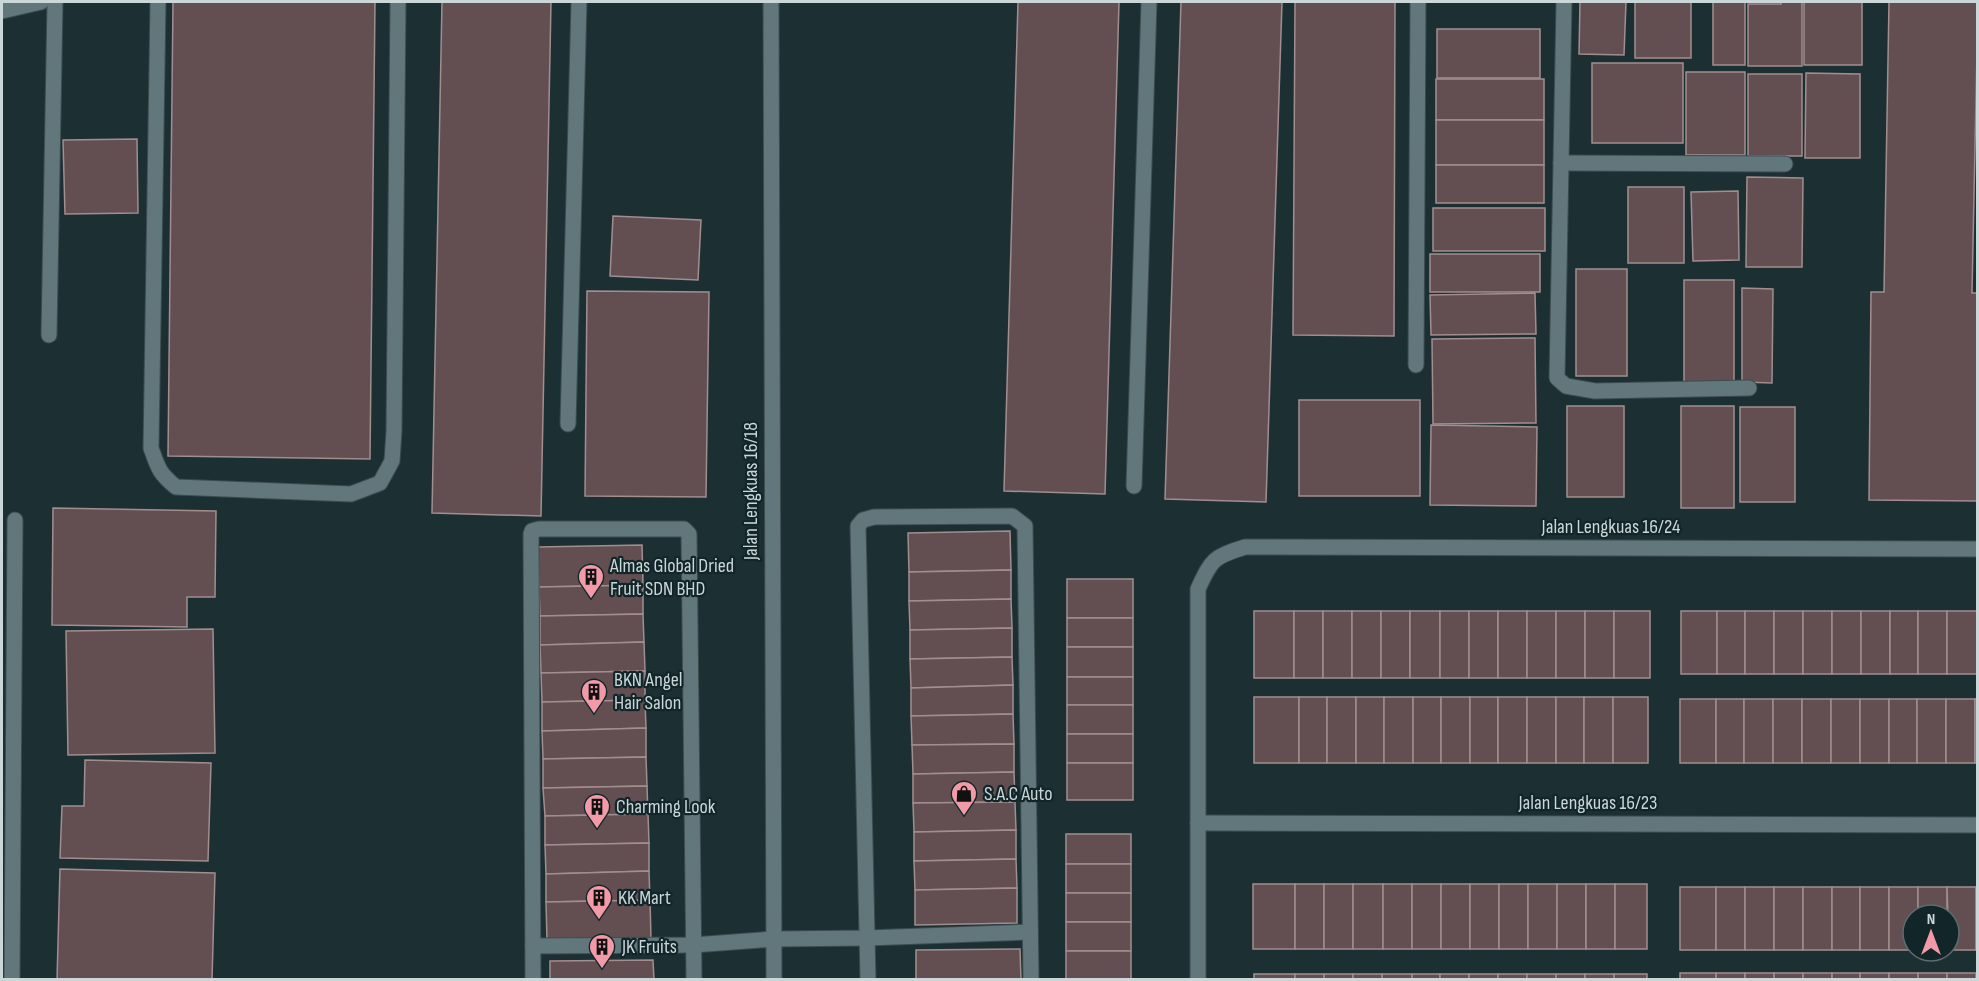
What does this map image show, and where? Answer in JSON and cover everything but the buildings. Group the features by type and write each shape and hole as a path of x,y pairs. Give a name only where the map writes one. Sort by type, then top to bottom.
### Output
{"street":[{"path":"2,11 41,2"},
{"path":"49,335 55,2"},
{"path":"158,2 151,448 161,475 177,488 351,494 380,483 392,461 398,2"},
{"path":"568,424 579,2"},
{"name":"Jalan Lengkuas 16/18","path":"771,2 774,980"},
{"path":"1134,486 1149,2"},
{"path":"1416,365 1418,2"},
{"path":"1564,2 1557,378 1566,386 1595,391 1749,388"},
{"path":"1561,163 1785,164"},
{"path":"868,980 858,526 863,520 874,517 1012,516 1025,526 1031,980"},
{"path":"12,980 15,520"},
{"path":"533,980 532,531 684,529 689,534 694,980"},
{"name":"Jalan Lengkuas 16/24","path":"1198,823 1198,589 1208,567 1221,554 1245,547 1977,549"},
{"path":"1198,823 1198,980"},
{"name":"Jalan Lengkuas 16/23","path":"1198,823 1977,825"},
{"path":"533,946 693,945 774,939 1030,932"}],"place":[{"name":"Almas Global Dried Fruit SDN BHD","path":"591,600"},
{"name":"BKN Angel Hair Salon","path":"594,715"},
{"name":"S.A.C Auto","path":"964,817"},
{"name":"Charming Look","path":"597,830"},
{"name":"KK Mart","path":"599,921"},
{"name":"JK Fruits","path":"602,970"}]}
